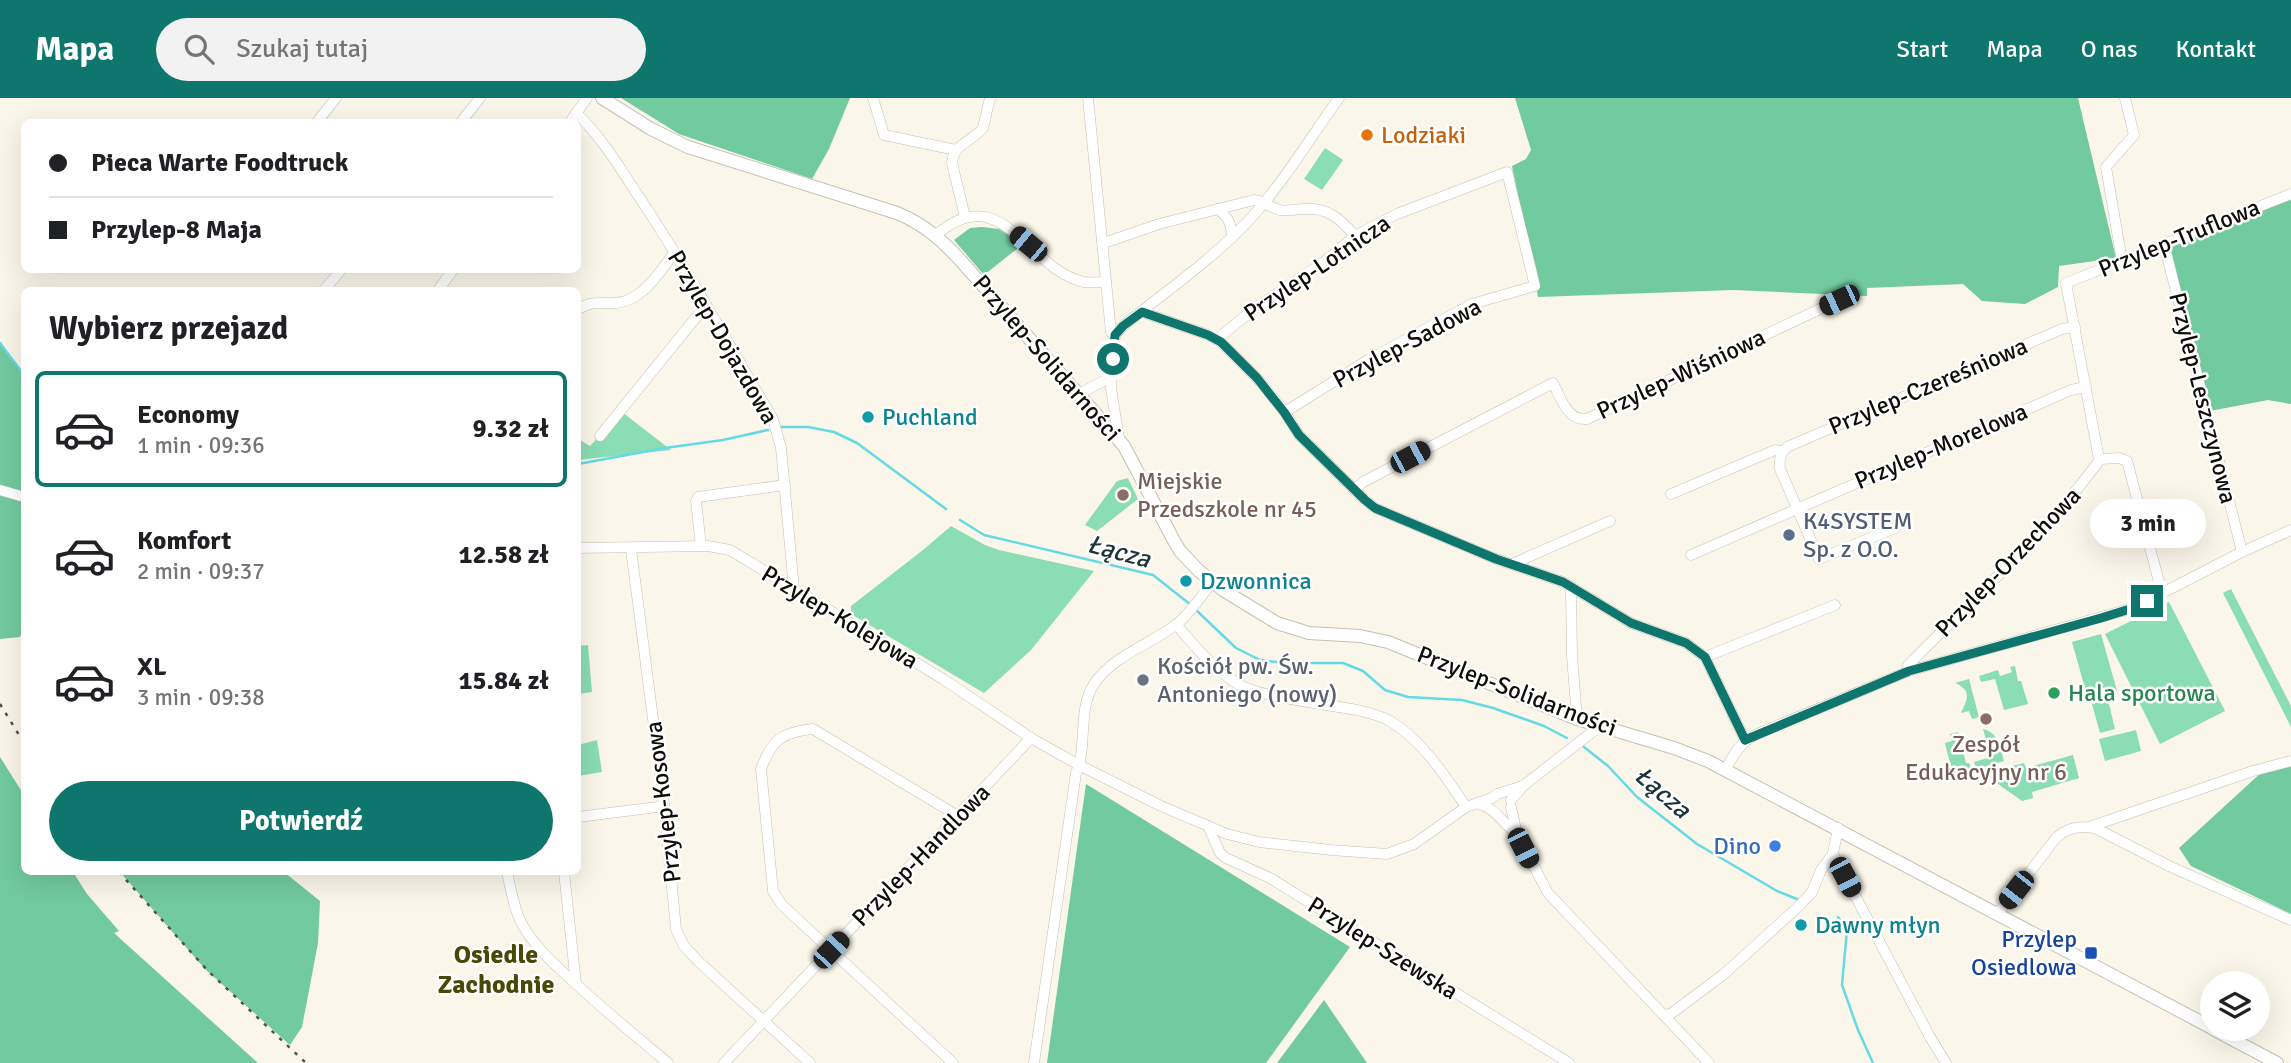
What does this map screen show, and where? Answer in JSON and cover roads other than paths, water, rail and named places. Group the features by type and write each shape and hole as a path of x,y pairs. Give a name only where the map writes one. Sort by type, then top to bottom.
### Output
{"main road":[{"name":"Przylep-Solidarności","path":"602,98 651,129 688,147 897,213 936,235 1119,439 1137,466 1180,551 1212,582 1277,623 1309,633 1360,636 1388,642 1577,719 1674,748 1726,769 2200,1022"},
{"name":"Przylep-Solidarności","path":"2236,1041 2277,1063"}],"street":[{"path":"319,119 336,98"},
{"path":"463,119 480,98"},
{"path":"572,119 587,98"},
{"path":"873,98 884,135 956,150"},
{"path":"965,217 952,163 956,150 983,128 989,98"},
{"path":"1088,98 1109,317 1111,332 1115,335"},
{"path":"1119,439 1111,399 1115,335 1232,237 1265,202 1339,98"},
{"path":"2122,261 2106,167 2134,135 2125,98"},
{"name":"Przylep-Dojazdowa","path":"576,113 586,122 621,170 675,252 773,419 781,448 794,589"},
{"name":"Przylep-Lotnicza","path":"1217,339 1254,309 1324,262 1355,236 1397,214 1507,172 1535,285"},
{"name":"Przylep-Truflowa","path":"2075,327 2066,284 2291,194"},
{"path":"1104,243 1159,224 1254,200 1280,210 1309,208 1326,211 1341,219 1355,236"},
{"path":"1218,209 1228,217 1232,237"},
{"path":"936,235 948,225 965,217 992,219 1075,279 1088,283 1106,282"},
{"name":"Przylep-Leszczynowa","path":"2164,244 2242,551"},
{"path":"581,307 601,301 616,303 639,295 675,252"},
{"path":"327,287 338,273"},
{"name":"Przylep-Sadowa","path":"1284,412 1368,360 1472,304 1535,285"},
{"name":"Przylep-Wiśniowa","path":"1354,490 1363,482 1553,383 1570,415 1578,420 1587,419 1839,300"},
{"path":"600,436 706,305"},
{"path":"1142,312 1217,339 1257,378 1299,435 1354,490 1383,512 1563,582 1631,623 1686,643 1705,657 1745,740"},
{"path":"1109,317 1131,319"},
{"path":"2075,327 2099,459 2119,458 2127,461 2162,593"},
{"name":"Przylep-Czereśniowa","path":"1671,494 1775,450 1782,451 2062,328 2075,327"},
{"path":"1079,394 1111,377"},
{"name":"Przylep-Morelowa","path":"1691,555 2071,390 2086,387"},
{"path":"1782,451 1779,458 1780,469 1819,559 1895,528"},
{"name":"Przylep-Orzechowa","path":"1909,671 1908,665 2057,517 2095,469 2099,459"},
{"path":"701,546 696,501 698,497 785,485"},
{"path":"0,490 21,496"},
{"path":"1512,564 1610,521"},
{"path":"1726,769 1745,740 1909,671 2133,608 2242,551 2291,530"},
{"name":"Przylep-Kolejowa","path":"581,548 701,546 730,550 943,679 1031,738 1079,765"},
{"name":"Przylep-Kosowa","path":"631,549 664,804 676,929 684,946 810,1063"},
{"path":"1034,1063 1087,700 1095,683 1123,658 1177,624 1212,582"},
{"path":"1571,587 1572,656 1577,719"},
{"path":"1705,657 1835,605"},
{"path":"1177,624 1196,650 1239,685 1281,697 1366,712 1389,721 1426,754 1466,807"},
{"path":"1079,765 1161,806 1227,834 1259,842 1387,854 1414,844 1477,802 1508,813 1509,800 1523,786 1600,726"},
{"path":"953,1063 782,905 774,891 761,769 767,752 778,738 795,731 813,729 958,816"},
{"name":"Przylep-Handlowa","path":"724,1063 1031,738"},
{"path":"2088,827 2253,771 2291,761"},
{"path":"1509,800 1497,794 1493,807 1502,823 1517,834"},
{"path":"1509,800 1517,834 1548,893 1709,1063"},
{"path":"581,817 664,804"},
{"name":"Przylep-Szewska","path":"1208,826 1220,853 1226,858 1269,878 1569,1063"},
{"path":"1998,913 2056,838 2072,828 2088,827 2291,920"},
{"path":"1665,1015 1722,975 1812,892 1821,870 1833,854 1838,828"},
{"path":"1833,854 1946,1063"},
{"path":"507,875 510,892 520,919 536,944 576,984 668,1063"},
{"path":"564,875 576,984"}],"waterway":[{"name":"Łącza","path":"0,343 21,371"},
{"name":"Łącza","path":"781,427 808,427 834,432 857,443 946,509"},
{"name":"Łącza","path":"581,463 768,430"},
{"name":"Łącza","path":"960,520 984,535 1153,575 1191,605"},
{"name":"Łącza","path":"1196,610 1236,648 1260,660 1343,663 1363,671 1385,690 1408,697 1462,700 1493,708 1544,726 1567,738"},
{"name":"Łącza","path":"1584,747 1608,766 1637,797 1697,844 1777,891 1797,899"},
{"name":"Łącza","path":"1838,917 1847,930 1842,985 1873,1063"}],"railway":[{"path":"0,704 21,738"},
{"path":"122,875 208,971 306,1063"}],"place":[{"name":"Lodziaki","path":"1367,135"},
{"name":"Puchland","path":"868,417"},
{"name":"Miejskie Przedszkole nr 45","path":"1123,495"},
{"name":"K4SYSTEM Sp. z O.O.","path":"1789,535"},
{"name":"Dzwonnica","path":"1186,581"},
{"name":"Kościół pw. Św. Antoniego (nowy)","path":"1143,680"},
{"name":"Hala sportowa","path":"2054,693"},
{"name":"Zespół Edukacyjny nr 6","path":"1986,719"},
{"name":"Dino","path":"1775,846"},
{"name":"Dawny młyn","path":"1801,925"},
{"name":"Przylep Osiedlowa","path":"2091,953"}],"district":[{"name":"Osiedle Zachodnie","path":"496,969"}]}
